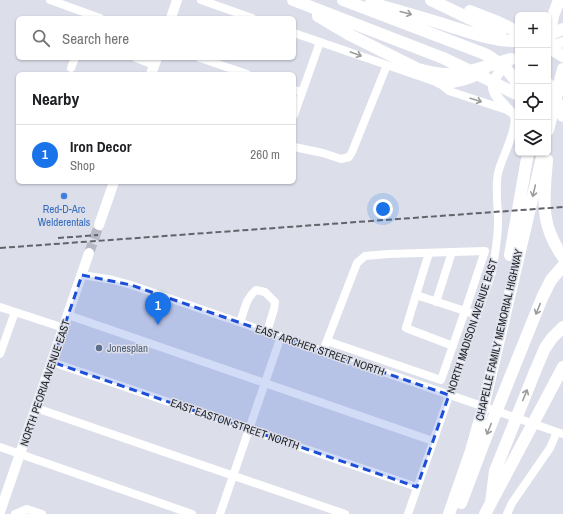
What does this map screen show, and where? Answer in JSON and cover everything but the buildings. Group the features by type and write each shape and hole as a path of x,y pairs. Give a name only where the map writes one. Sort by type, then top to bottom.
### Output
{"highway":[{"path":"292,0 350,35 427,72 459,74 515,55"},
{"path":"292,0 442,58 478,74 515,93"},
{"path":"343,0 485,54 498,61 506,68 515,80"},
{"path":"359,0 493,38 515,41"},
{"path":"431,0 479,23 500,35 515,54"},
{"path":"440,0 466,9 513,29"},
{"path":"551,28 553,16 559,0"},
{"path":"551,34 563,29"},
{"path":"551,48 563,56"},
{"path":"550,120 563,69"},
{"path":"551,89 563,116"},
{"path":"551,114 563,122"},
{"path":"512,246 515,195 521,156"},
{"path":"482,412 487,362 512,246 527,156"},
{"name":"CHAPELLE FAMILY MEMORIAL HIGHWAY","path":"449,514 471,451 482,412 541,156"},
{"path":"547,156 544,197 545,215 550,234 563,257"},
{"path":"457,514 542,298 551,280 559,270"},
{"path":"490,503 494,470 545,348 563,327"},
{"path":"485,514 563,367"}],"main road":[{"path":"172,16 177,0"},
{"path":"551,45 563,42"},
{"path":"439,83 447,84 470,79 515,56"},
{"path":"510,111 498,99 493,91 493,86 496,76 515,56"},
{"path":"99,225 113,184"},
{"name":"NORTH PEORIA AVENUE EAST","path":"0,511 90,253"}],"street":[{"path":"50,0 94,16"},
{"path":"201,0 246,16"},
{"path":"296,34 439,83 449,91 510,111"},
{"path":"296,103 298,91 320,42"},
{"path":"71,68 74,60"},
{"path":"140,60 154,66"},
{"path":"206,60 242,72"},
{"path":"296,147 323,153 342,160 349,157 387,65"},
{"name":"NORTH MADISON AVENUE EAST","path":"408,514 492,272 497,247 498,172 514,123 514,116 510,111"},
{"path":"323,351 357,263 365,256 485,251 441,380 327,341"},
{"path":"436,302 452,252"},
{"path":"429,253 406,328 453,346"},
{"name":"EAST ARCHER STREET NORTH","path":"82,275 113,280 131,285 449,395 561,432"},
{"path":"240,322 250,295 256,290 265,292 275,302 267,332"},
{"path":"416,296 477,315"},
{"path":"0,307 64,328"},
{"path":"0,354 15,312"},
{"path":"68,315 433,441"},
{"path":"220,514 281,336"},
{"name":"EAST EASTON STREET NORTH","path":"52,362 417,487"},
{"path":"36,408 345,514"},
{"path":"507,514 512,503 561,432"},
{"path":"0,447 192,514"},
{"path":"0,511 14,514 28,509 42,514"}],"highlighted area":[{"path":"82,275 131,285 449,395 417,487 52,362"}],"tunnel":[{"path":"89,253 99,225"}],"railway":[{"path":"0,248 563,207"},
{"path":"58,238 98,235"}],"place":[{"name":"Red-D-Arc Welderentals","path":"64,196"},
{"name":"Iron Decor","path":"158,325"},
{"name":"Jonesplan","path":"99,348"}]}
